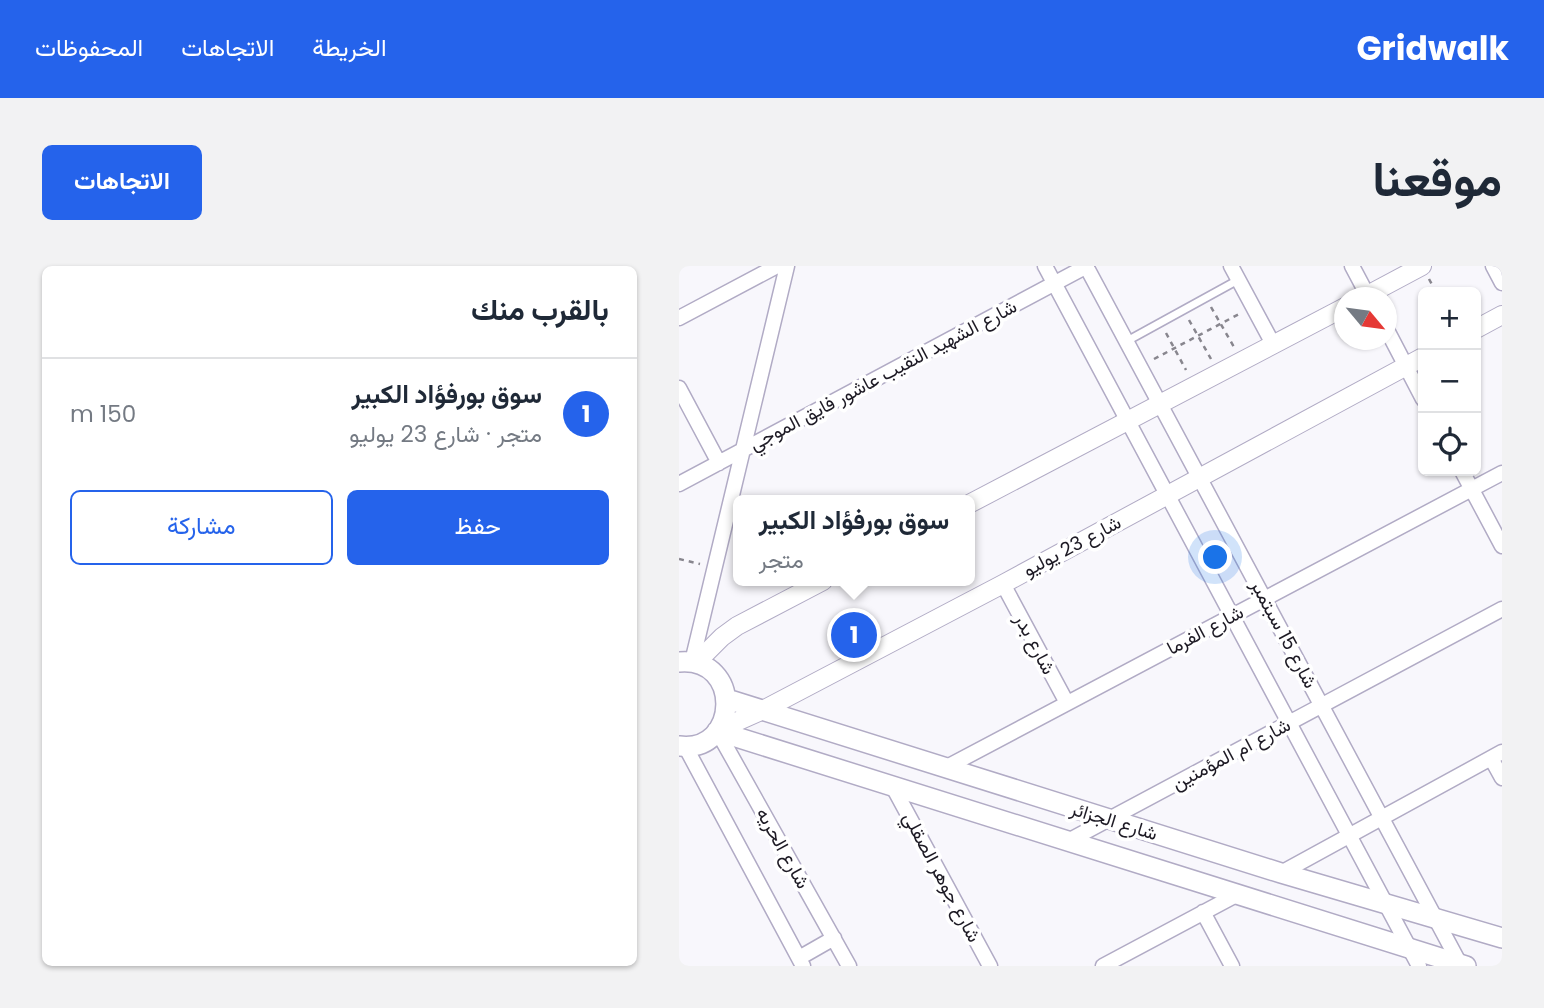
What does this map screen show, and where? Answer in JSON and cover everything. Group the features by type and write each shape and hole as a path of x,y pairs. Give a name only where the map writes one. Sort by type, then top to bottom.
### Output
{"main road":[{"path":"681,747 697,745 708,740 717,731 726,715 727,699 720,680 705,667 686,661"},
{"name":"شارع الجزائر","path":"727,699 1281,873 1502,938"},
{"name":"شارع الجزائر","path":"717,731 1462,965"}],"street":[{"path":"679,318 777,266"},
{"path":"733,495 787,266"},
{"name":"شارع 15 سبتمبر","path":"1045,266 1419,966"},
{"name":"شارع الشهيد النقيب عاشور فايق الموجي","path":"679,484 1087,266"},
{"name":"شارع 15 سبتمبر","path":"1087,266 1462,965"},
{"path":"1231,266 1273,344"},
{"path":"1352,266 1361,287"},
{"path":"1384,287 1422,266"},
{"path":"1493,266 1502,283"},
{"path":"975,501 1334,313"},
{"path":"1481,326 1502,315"},
{"path":"1397,349 1418,390"},
{"name":"شارع 23 يوليو","path":"717,731 763,710 1003,584 1418,360"},
{"path":"679,388 719,463"},
{"name":"شارع الفرما","path":"945,768 1502,473"},
{"path":"1465,476 1502,546"},
{"path":"686,661 716,568 733,496"},
{"name":"شارع بدر","path":"1003,584 1067,704"},
{"path":"686,661 737,626 813,586"},
{"name":"شارع ام المؤمنين","path":"1070,840 1502,609"},
{"name":"شارع الحريه","path":"717,731 849,966"},
{"name":"شارع الحريه","path":"681,747 801,962"},
{"path":"1281,873 1497,755 1502,778"},
{"name":"شارع جوهر الصقلي","path":"893,787 990,966"},
{"path":"1109,965 1238,894"},
{"path":"1203,912 1232,966"},
{"path":"801,962 834,938"}],"lane":[{"path":"1127,341 1239,280"}],"path":[{"path":"1206,298 1241,361"},
{"path":"1140,366 1253,307"},
{"path":"1184,310 1219,373"},
{"path":"1160,323 1194,386"},
{"path":"679,559 716,568"}],"place":[{"name":"سوق بورفؤاد الكبير","path":"854,635"}]}
